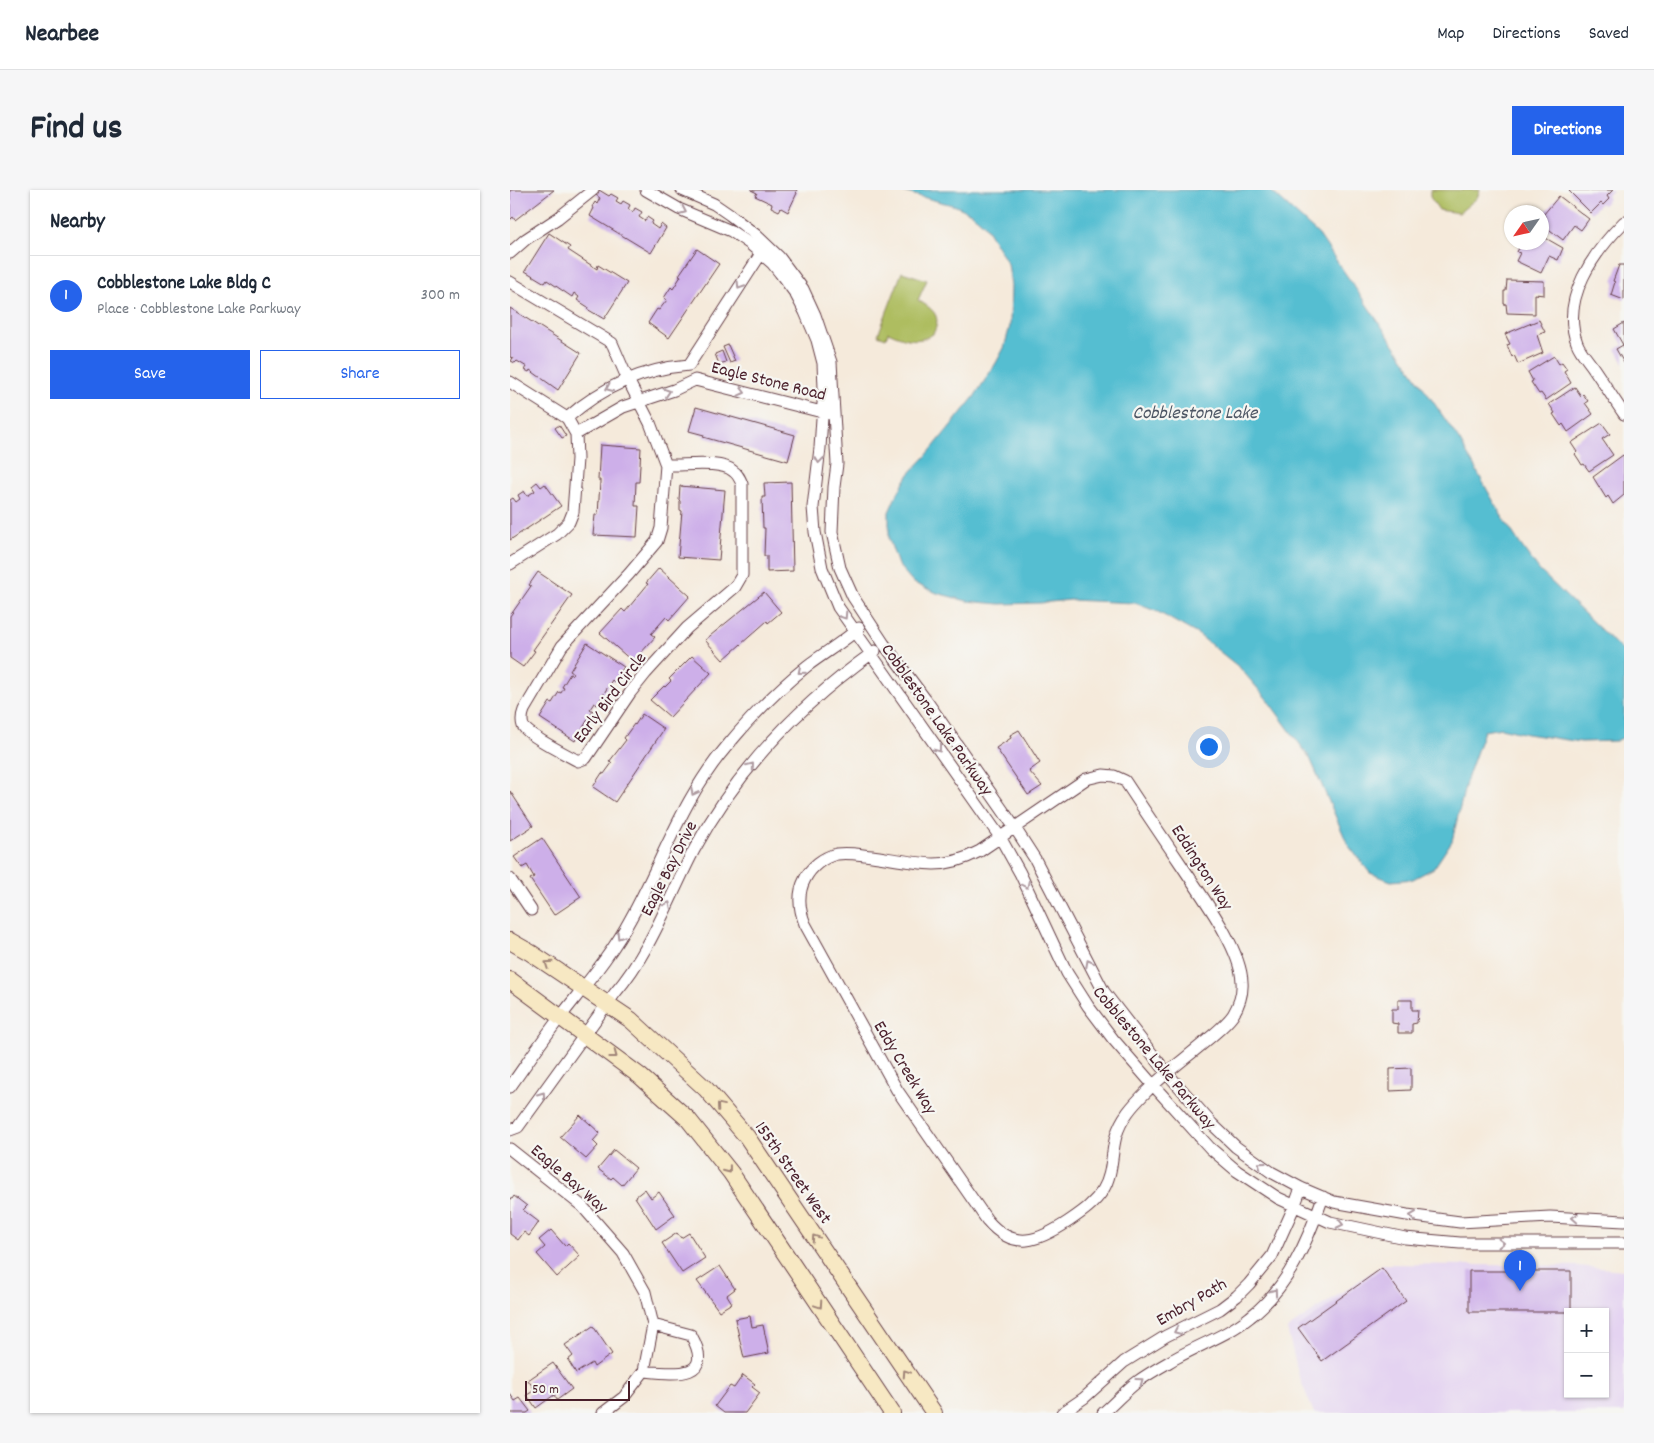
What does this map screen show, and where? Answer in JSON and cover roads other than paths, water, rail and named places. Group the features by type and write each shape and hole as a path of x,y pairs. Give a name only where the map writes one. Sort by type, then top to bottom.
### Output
{"street":[{"path":"510,253 593,190"},
{"name":"Cobblestone Lake Parkway","path":"682,190 714,204 738,220 764,250"},
{"name":"Cobblestone Lake Parkway","path":"651,191 679,209 730,231 779,257 803,289 815,315 831,362 828,413 814,507 815,532 822,568 838,607 1000,837 1024,881 1067,973 1078,992 1113,1039 1210,1148 1237,1171 1278,1198 1330,1222 1405,1238 1460,1243 1624,1243"},
{"path":"1624,222 1614,232 1589,266 1576,294 1572,321 1577,344 1624,414"},
{"name":"Eagle Stone Road","path":"689,365 764,250"},
{"name":"Early Bird Circle","path":"510,282 612,343 660,447 666,465 661,528 657,541 562,646 524,710 523,725 531,734 578,761 586,758 630,692 663,654 687,628 735,587 742,575 743,502 742,484 738,476 725,466 666,465"},
{"name":"Eagle Stone Road","path":"567,418 603,390 652,371 689,365"},
{"name":"Eagle Stone Road","path":"689,365 694,380"},
{"name":"Eagle Stone Road","path":"576,434 622,406 674,390 694,380 828,413"},
{"path":"510,382 567,418 576,434 577,448 573,512 569,522 557,534 510,564"},
{"name":"Cobblestone Lake Parkway","path":"828,413 837,464 832,532 840,568 853,598 1015,828 1040,868 1104,992 1167,1073 1212,1124 1236,1147 1271,1172 1300,1188 1334,1202 1460,1222 1550,1217 1624,1221"},
{"path":"815,532 832,532"},
{"name":"Eagle Bay Drive","path":"510,1087 561,1016 604,962 631,918 672,832 711,766 779,689 868,621"},
{"name":"Eagle Bay Drive","path":"510,1130 518,1128 606,1005 627,979 654,934 695,849 724,801 752,764 804,708 884,644"},
{"name":"Eddington Way","path":"1015,828 1086,779 1097,775 1114,776 1124,782 1210,908 1228,939 1239,965 1242,982 1240,999 1237,1008 1227,1022 1167,1073"},
{"name":"Eddy Creek Way","path":"1015,828 971,856 943,864 924,864 854,854 838,854 816,865 810,870 802,884 799,900 805,924 897,1090 992,1226 1013,1238 1030,1240 1038,1239 1053,1232 1084,1211 1097,1199 1109,1176 1116,1135 1121,1125 1133,1106 1167,1073"},
{"path":"510,879 531,910"},
{"name":"155th Street West","path":"510,942 531,952 606,1005 631,1020 706,1089 746,1137 934,1413"},
{"path":"510,980 586,1034 640,1076 688,1119 731,1173 892,1413"},
{"name":"Eagle Bay Way","path":"510,1149 582,1206 623,1253 646,1292 653,1325 650,1350 644,1371 624,1397 603,1413"},
{"name":"Embry Path","path":"1062,1413 1084,1398 1124,1362 1166,1336 1220,1309 1249,1284 1272,1256 1294,1207 1300,1188"},
{"path":"1103,1413 1138,1382 1178,1357 1234,1329 1252,1316 1270,1299 1292,1268 1317,1216 1323,1197"},
{"path":"644,1371 678,1374 692,1370 698,1362 699,1348 691,1335 653,1325"}],"water":[{"name":"Cobblestone Lake","path":"896,190 1270,190 1319,235 1460,441 1500,513 1539,570 1624,652 1624,737 1616,741 1581,742 1501,728 1484,731 1466,782 1452,841 1434,868 1413,879 1391,881 1370,873 1348,845 1310,758 1266,698 1240,668 1199,635 1158,612 1135,603 1070,600 1000,604 967,601 937,593 914,583 898,565 889,539 889,512 909,474 974,397 996,363 1004,348 1010,326 1011,285 1008,264 984,224 971,213 956,206"}],"place":[{"name":"Cobblestone Lake Bldg C","path":"1520,1291"}]}
